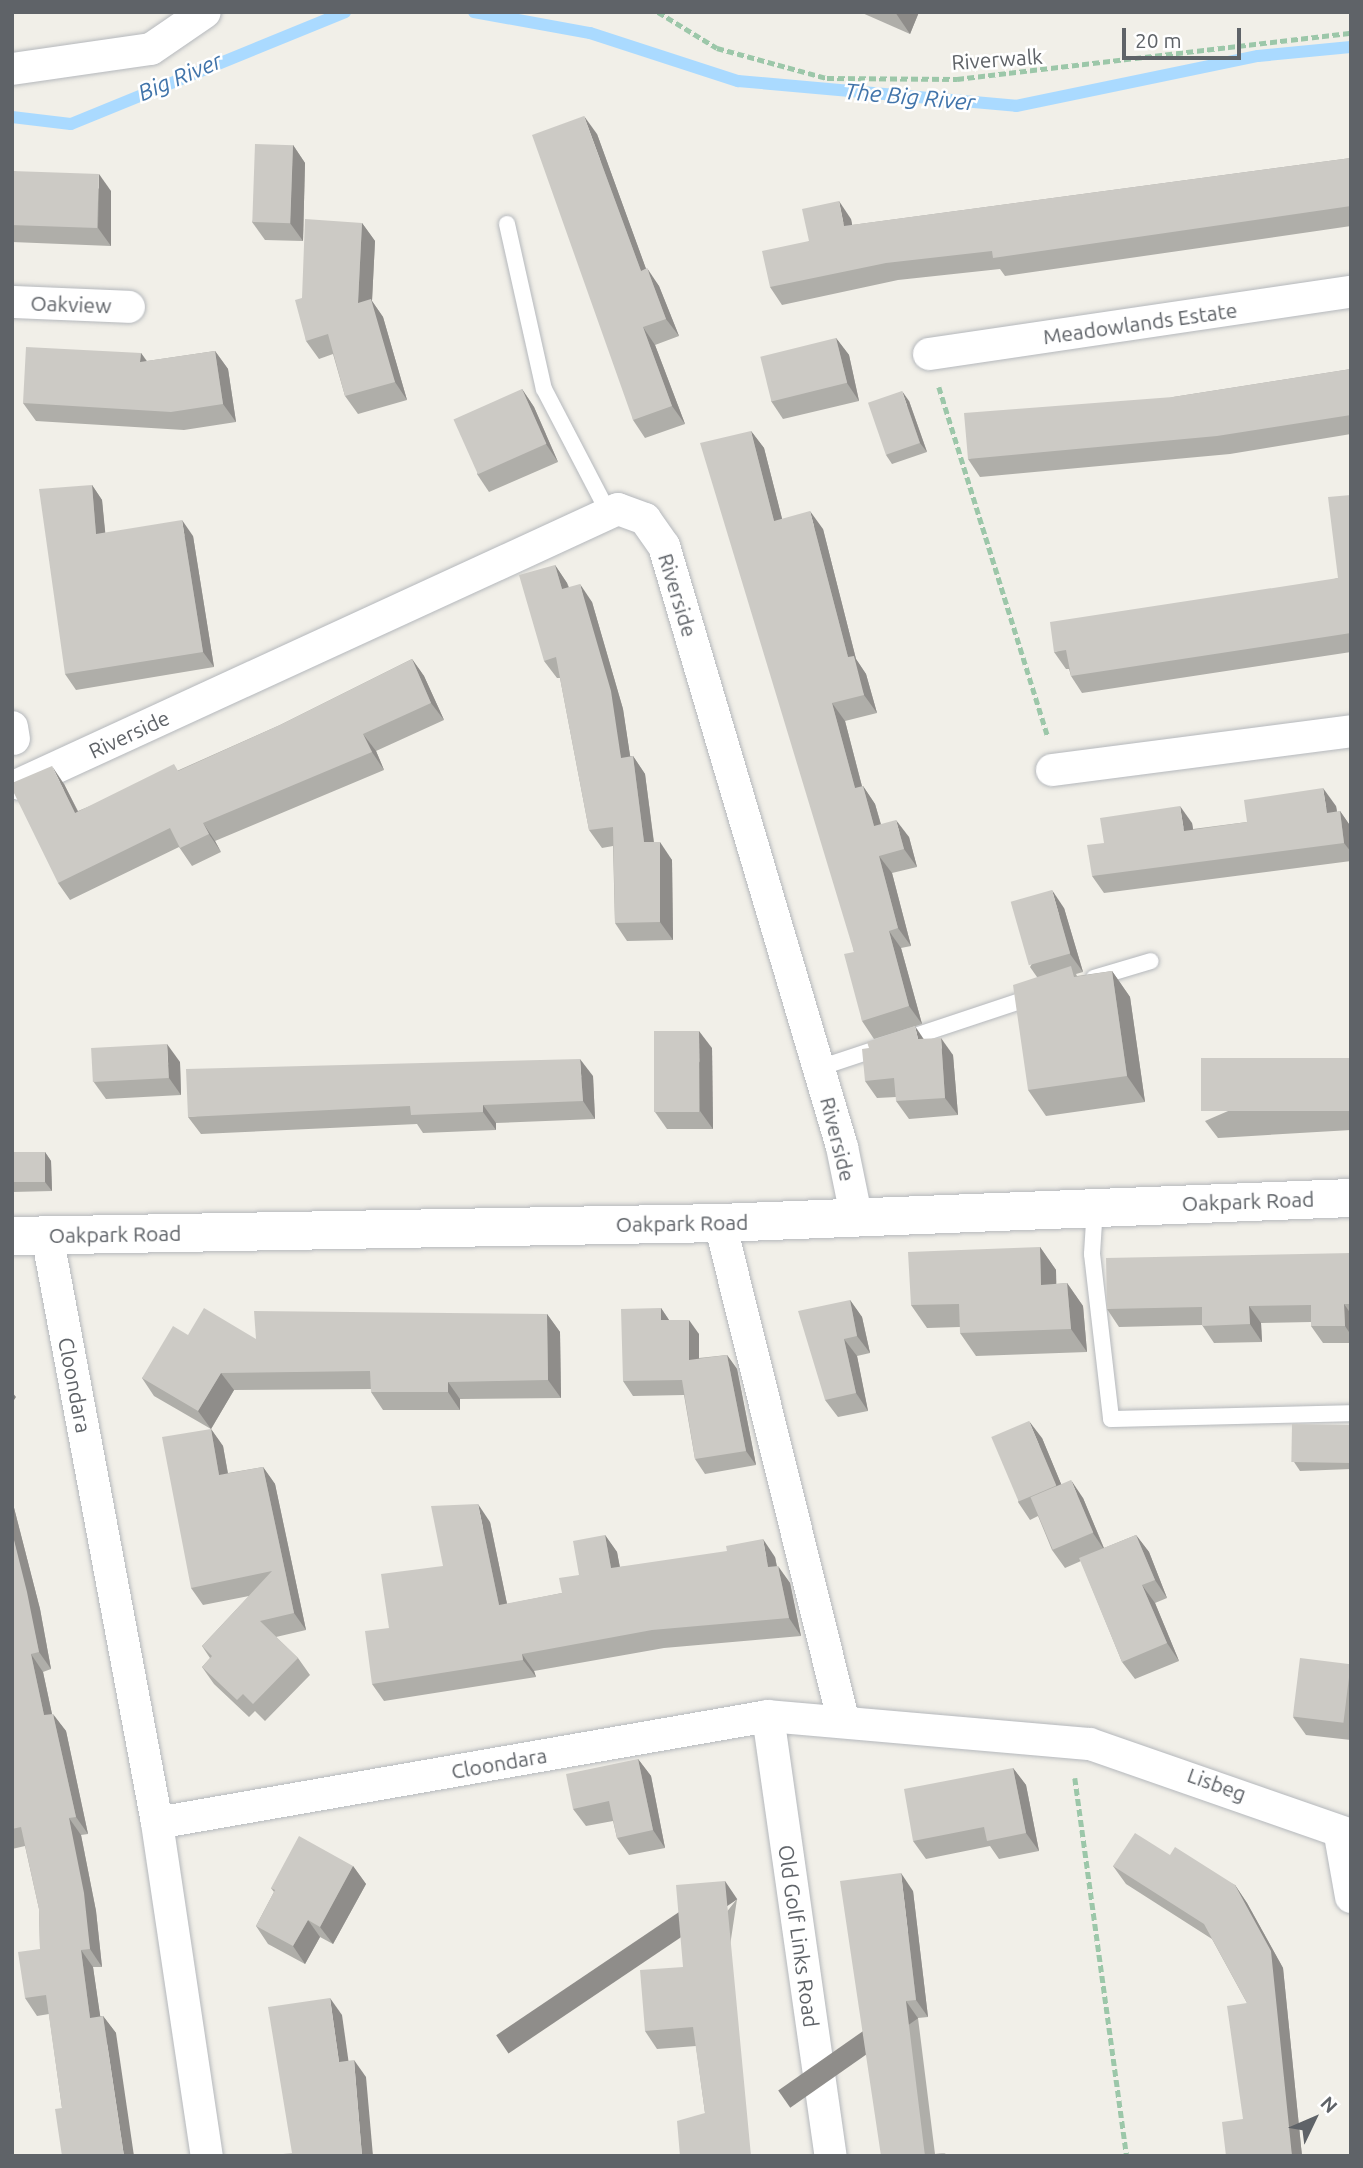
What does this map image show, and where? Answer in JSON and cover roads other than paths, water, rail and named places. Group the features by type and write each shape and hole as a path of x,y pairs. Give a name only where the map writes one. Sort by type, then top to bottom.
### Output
{"main road":[{"name":"Oakpark Road","path":"30,1236 720,1223 856,1215 1351,1198"}],"street":[{"path":"12,69 151,49 205,12"},
{"name":"Meadowlands Estate","path":"929,355 1351,292"},
{"name":"Oakview","path":"12,302 129,306"},
{"name":"Riverside","path":"20,784 618,509 645,519 664,546 819,1068 856,1215"},
{"path":"1056,770 1351,731"},
{"path":"720,1223 843,1719"},
{"name":"Cloondara","path":"30,1236 157,1823 207,2156"},
{"name":"Cloondara","path":"157,1823 768,1716 843,1719 1080,1743"},
{"name":"Old Golf Links Road","path":"768,1716 831,2156"},
{"name":"Lisbeg","path":"1080,1743 1185,1772 1345,1835 1351,1897"}],"lane":[{"path":"507,223 544,389 609,513"},
{"path":"819,1068 1150,961"},
{"path":"1095,1207 1092,1254 1111,1419 1351,1413"}],"waterway":[{"name":"Big River","path":"12,117 71,124 345,12"},
{"name":"The Big River","path":"474,12 590,33 738,81 1016,106 1258,56 1351,47"}]}
